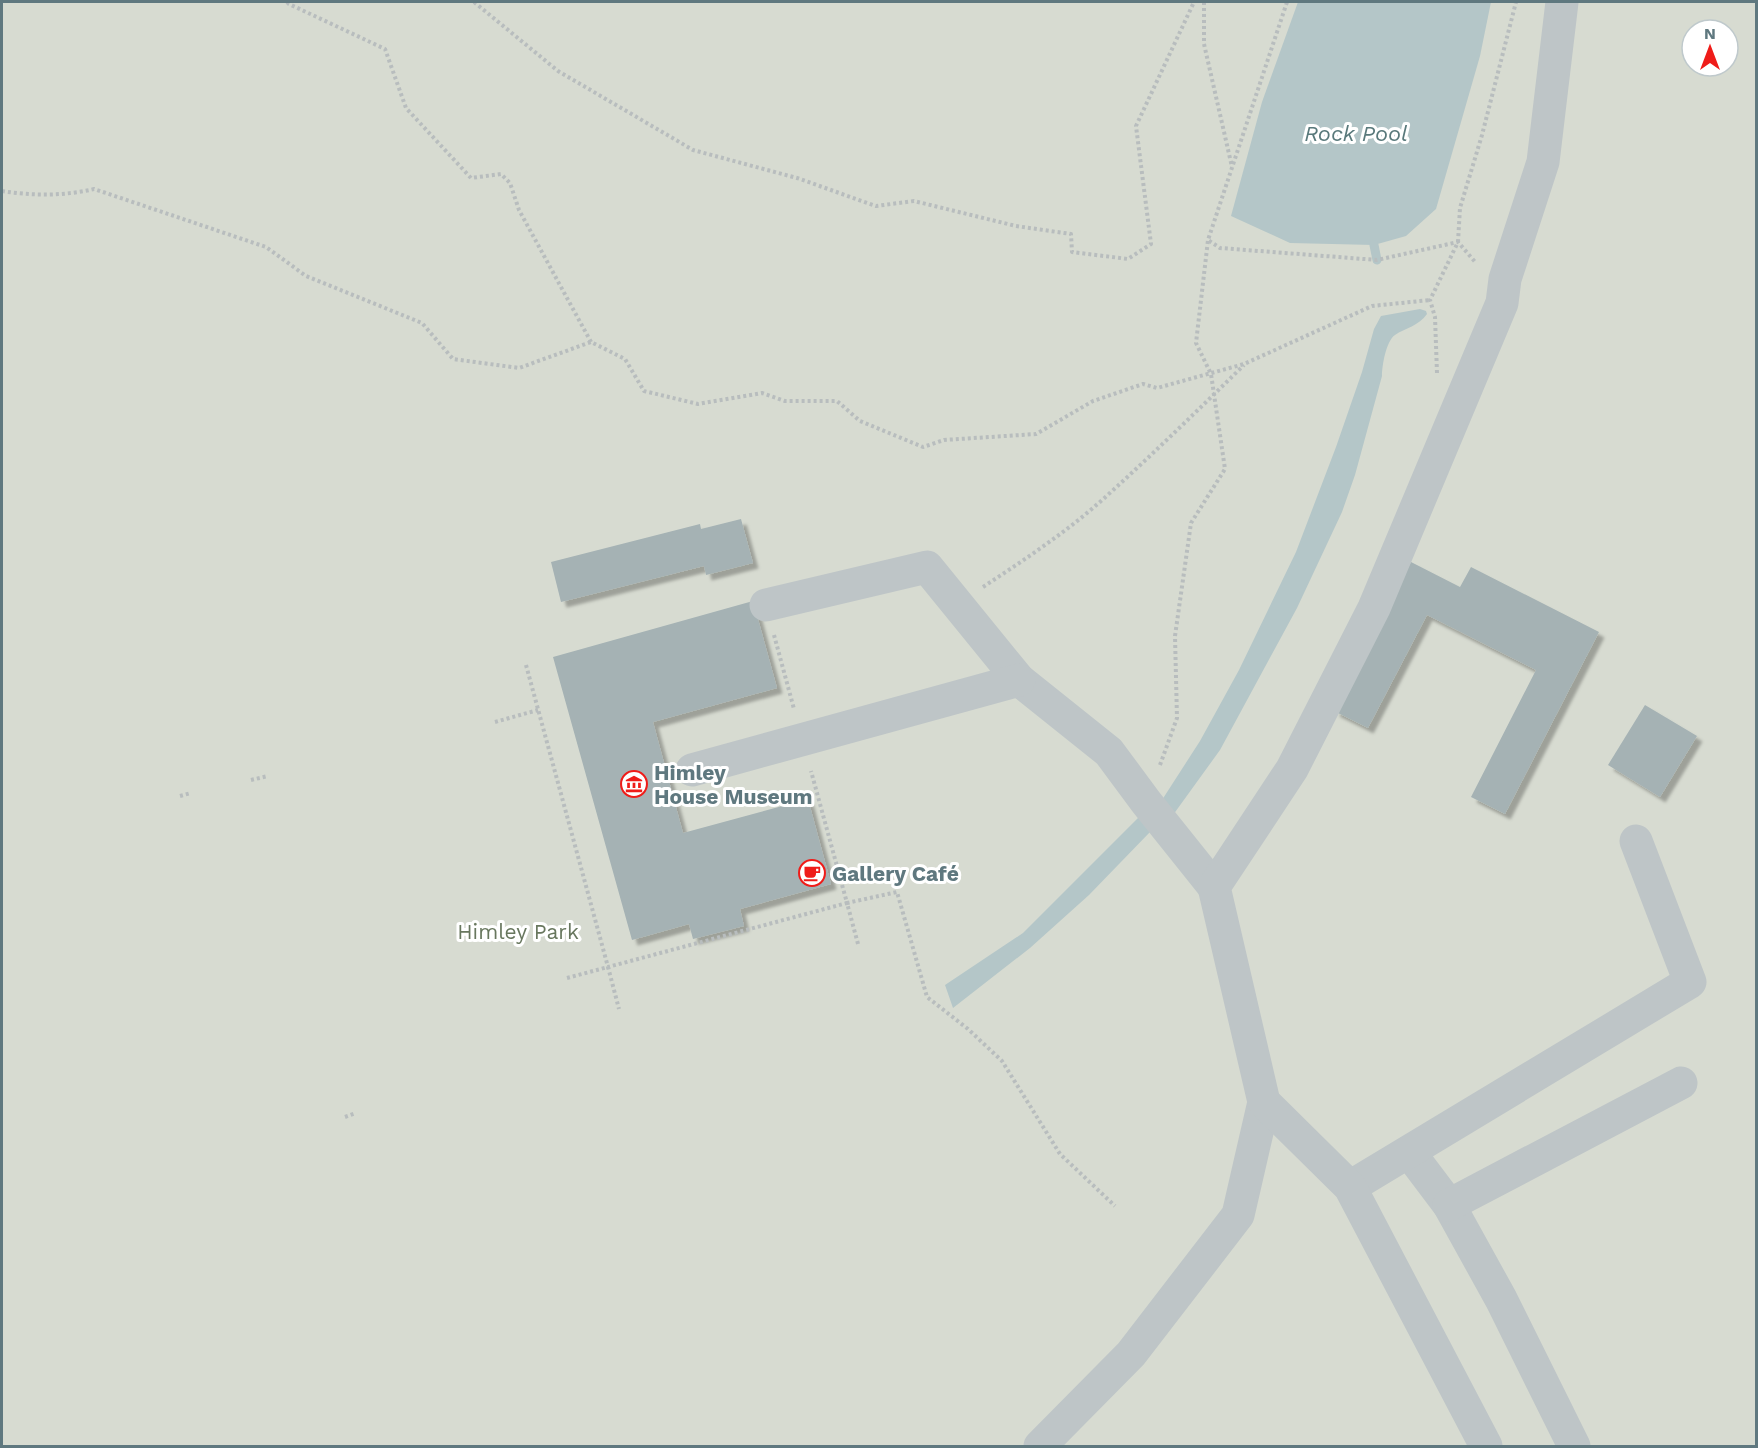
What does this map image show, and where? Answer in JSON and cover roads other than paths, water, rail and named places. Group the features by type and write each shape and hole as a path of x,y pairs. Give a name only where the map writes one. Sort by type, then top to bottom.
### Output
{"lane":[{"path":"1214,887 1292,769 1374,608 1502,303 1505,279 1543,162 1562,2"},
{"path":"766,605 927,567 1019,680 1109,752 1214,887 1264,1102 1238,1215 1131,1354 1040,1446"},
{"path":"692,770 1019,680"},
{"path":"1350,1187 1690,982 1636,841"},
{"path":"1449,1205 1681,1083"},
{"path":"1264,1102 1350,1187 1486,1446"},
{"path":"1409,1152 1449,1205 1501,1299 1574,1446"}],"water":[{"name":"Rock Pool","path":"1298,2 1491,2 1480,56 1436,209 1406,236 1374,245 1290,243 1231,216 1262,102"},
{"path":"1420,309 1426,311 1424,318 1395,335 1387,348 1382,376 1355,475 1342,512 1297,608 1220,750 1173,815 1162,800 1200,741 1239,670 1296,552 1336,447 1374,329 1381,316"},
{"path":"1139,817 1150,832 1089,895 1030,948 953,1008 945,985 1023,933"}],"waterway":[{"path":"1374,245 1377,260"}],"place":[{"name":"Himley House Museum","path":"634,784"},
{"name":"Gallery Café","path":"812,873"}],"park label":[{"name":"Himley Park","path":"518,931"}]}
